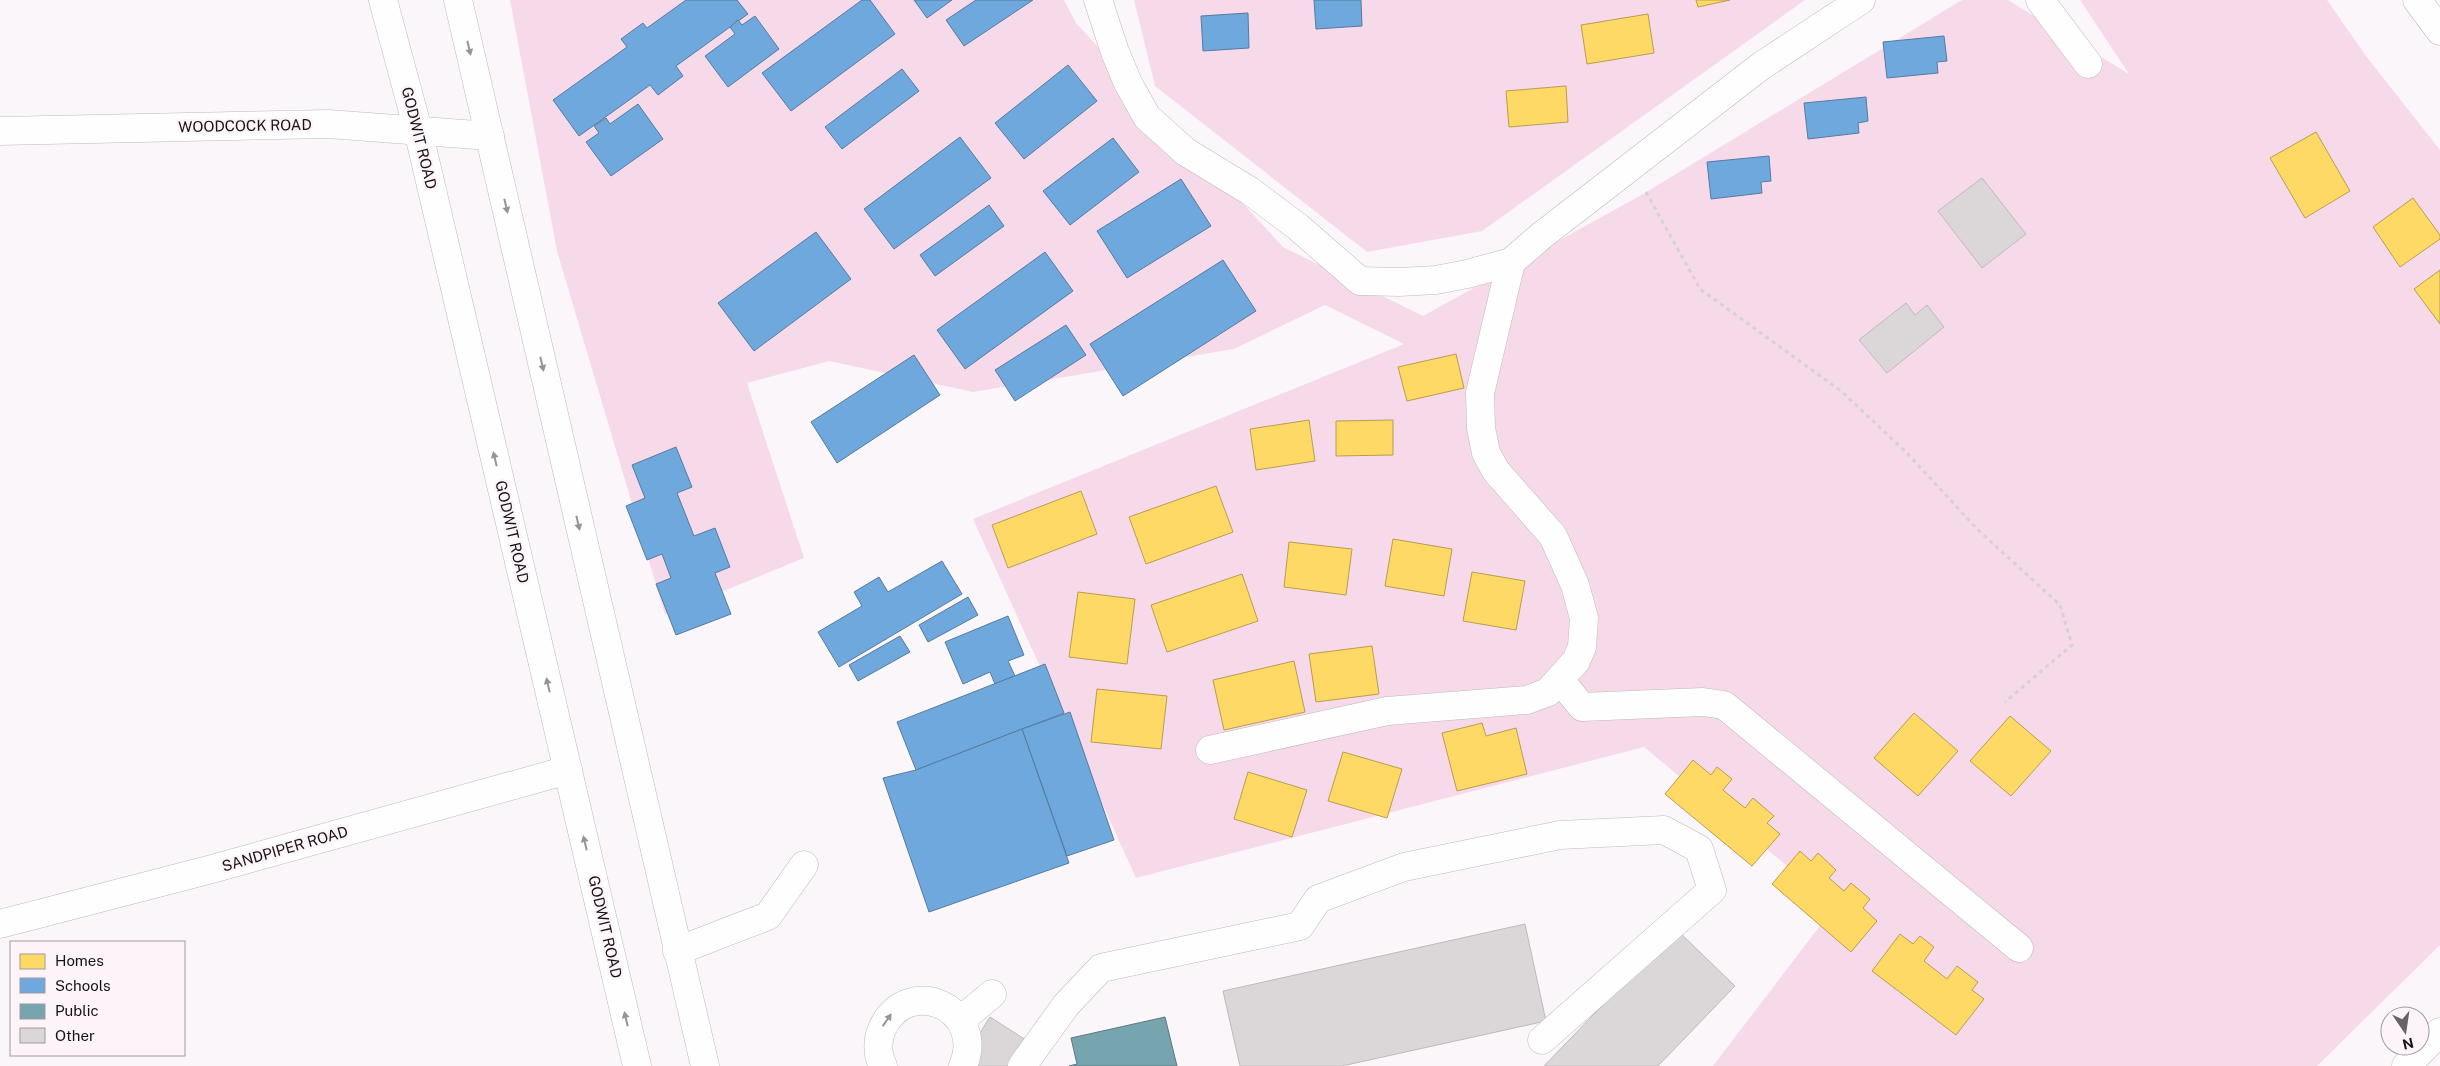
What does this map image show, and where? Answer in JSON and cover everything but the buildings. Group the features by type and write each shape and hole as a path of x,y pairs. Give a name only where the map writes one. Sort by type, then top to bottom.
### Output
{"main road":[{"name":"GODWIT ROAD","path":"383,0 418,130 637,1066"},
{"path":"458,0 705,1066"},
{"path":"1098,0 1115,52 1147,117 1186,152 1250,191 1298,227 1360,280 1399,282 1436,280 1511,262 1631,166 1761,66 1861,0"},
{"path":"2040,0 2088,64"},
{"path":"2417,0 2440,32"},
{"name":"WOODCOCK ROAD","path":"0,132 328,124 490,136"},
{"path":"1210,750 1387,711 1527,700 1548,692 1576,660 1582,647 1584,618 1575,585 1553,536 1496,471 1486,453 1481,428 1480,393 1511,262"},
{"path":"1560,680 1582,707 1703,702 1724,704 2019,948"},
{"name":"SANDPIPER ROAD","path":"0,924 212,870 568,770"},
{"path":"1022,1066 1066,1006 1100,968 1300,926 1318,899 1404,867 1560,835 1664,830 1699,849 1712,890 1542,1040"},
{"path":"677,951 768,916 804,865"},
{"path":"960,1020 992,994"},
{"path":"883,1066 878,1048 879,1034 886,1020 896,1010 908,1003 923,1000 938,1003 950,1010 960,1020 969,1044 963,1066"},
{"path":"2406,1066 2440,1032"}],"path":[{"path":"1631,166 1700,288 1841,391 1908,454 1977,529 2060,605 2072,645 2005,702"}],"shaded area":[{"path":"510,0 1064,0 1076,23 1283,247 1423,316 1643,194 1962,0 2008,0 2129,74 2080,0 2327,0 2366,56 2440,150 2440,945 2317,1066 1713,1066 1835,906 1644,747 1136,878 973,519 1404,344 1325,305 1234,349 973,392 829,361 747,383 804,558 665,615 557,251"},
{"path":"1134,0 1805,0 1482,231 1367,252 1155,86"}]}
